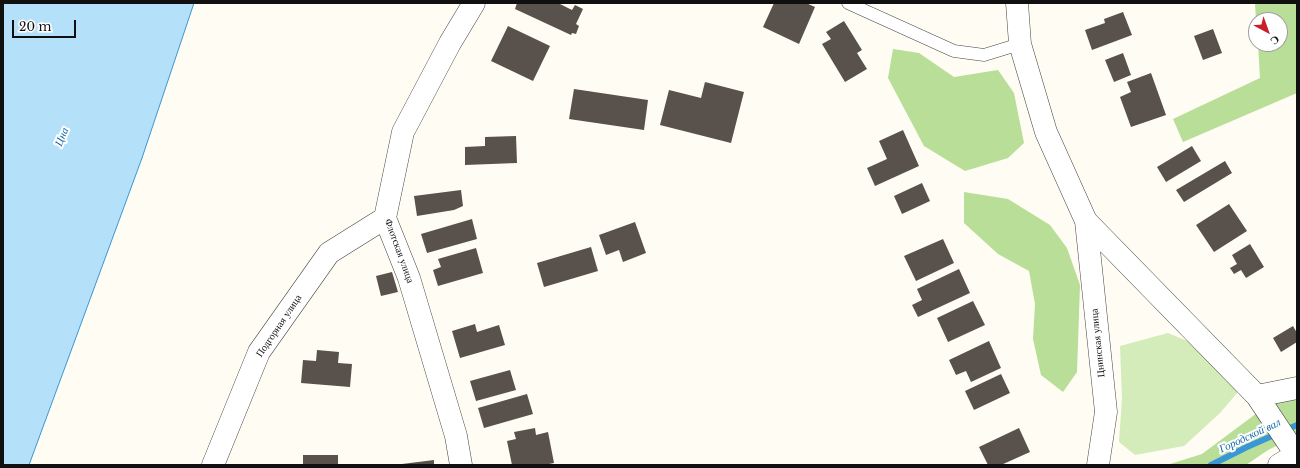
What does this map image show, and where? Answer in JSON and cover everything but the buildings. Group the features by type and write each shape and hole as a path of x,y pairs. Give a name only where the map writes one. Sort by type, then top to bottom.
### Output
{"street":[{"name":"Флотская улица","path":"461,465 456,436 409,278 385,218 404,132 450,43 474,3"},
{"name":"Цнинская улица","path":"1017,3 1020,44 1046,132 1086,221 1106,412 1098,465"},
{"name":"Подгорная улица","path":"213,465 258,352 329,254 385,218"},
{"name":"Цнинская улица","path":"1086,221 1257,396 1273,420 1291,454"},
{"path":"1257,396 1297,388"}],"lane":[{"path":"848,3 954,51 984,55 1020,44"}],"green space":[{"path":"1255,3 1297,3 1297,93 1183,142 1173,119 1260,78 1258,52 1288,52 1288,12 1256,12"},
{"path":"893,49 919,53 954,77 998,70 1014,93 1024,143 1008,158 965,171 924,146 888,78"},
{"path":"964,192 1008,199 1050,225 1067,248 1080,285 1077,372 1063,392 1041,375 1033,339 1035,304 1029,271 998,254 964,223"},
{"path":"1168,333 1192,343 1238,392 1220,413 1184,446 1135,455 1119,442 1122,399 1120,346"},
{"path":"1297,391 1297,436 1268,450 1246,465 1167,465 1202,454 1265,407"}],"water":[{"name":"Цна","path":"3,3 194,3 142,158 29,465 3,465"}],"waterway":[{"name":"Городской вал","path":"1211,465 1297,425"}]}
